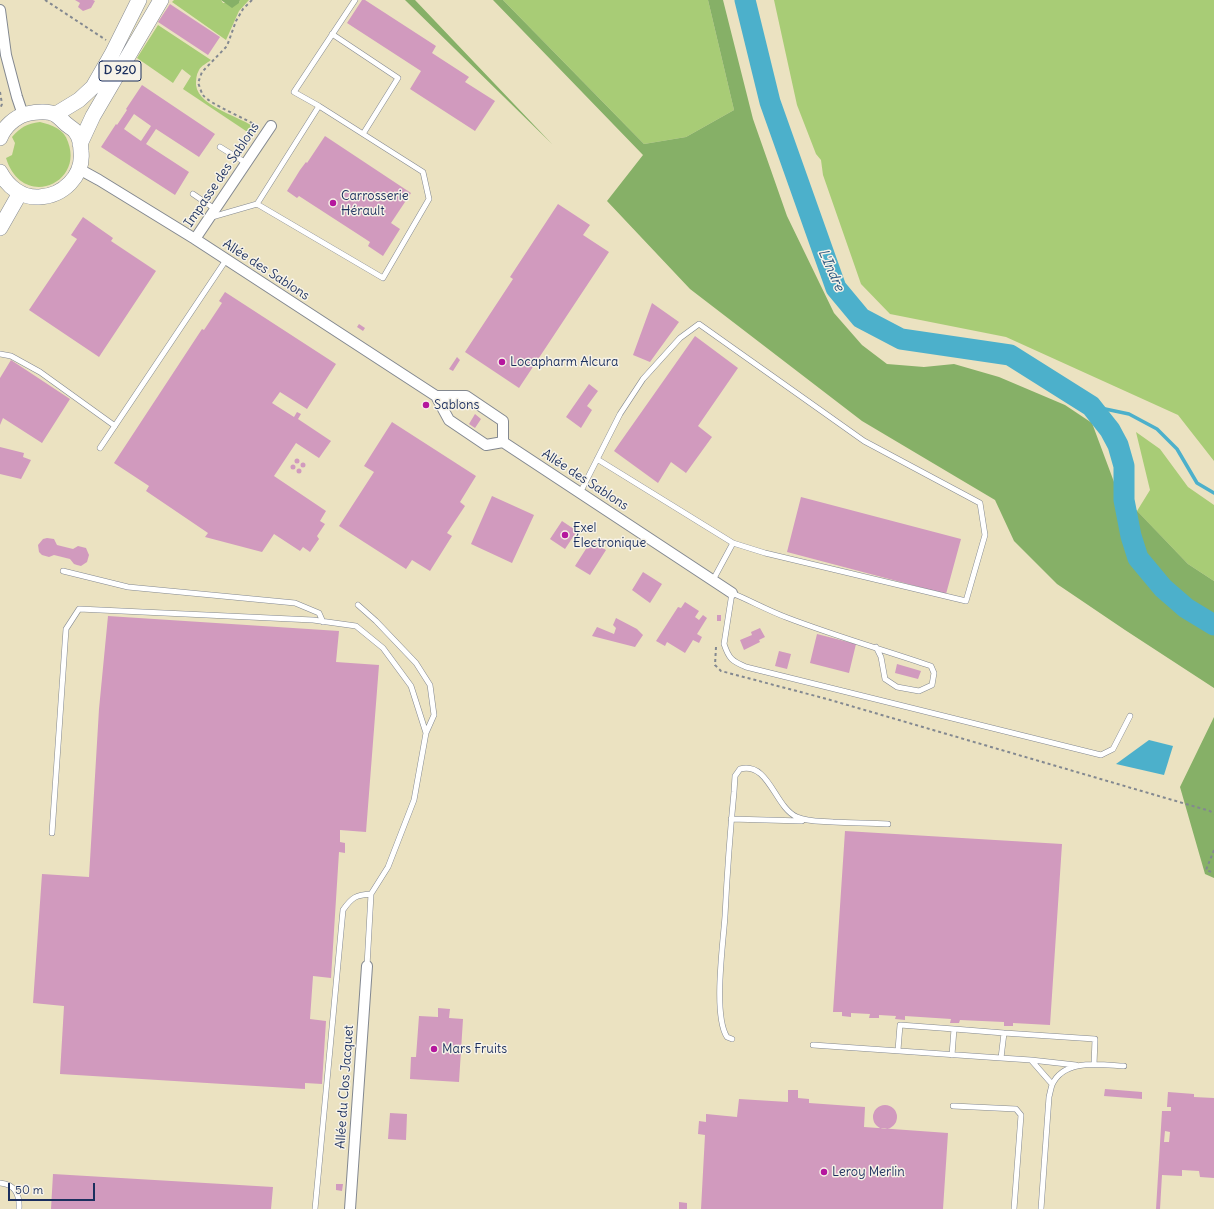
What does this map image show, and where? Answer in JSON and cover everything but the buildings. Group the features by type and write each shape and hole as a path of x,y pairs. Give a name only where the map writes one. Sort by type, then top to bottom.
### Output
{"main road":[{"name":"D 920","path":"56,114 79,100 93,87 139,0"},
{"name":"D 920","path":"80,144 93,116 161,0"},
{"path":"0,138 11,122 23,115 34,112 56,114 75,132 80,144 82,156 79,169 72,182 61,191 48,196 34,197 20,193 8,185 0,172"},
{"path":"0,228 20,193"}],"street":[{"path":"0,10 6,55 23,115"},
{"name":"Impasse des Sablons","path":"195,239 269,129"},
{"name":"Allée des Sablons","path":"79,169 195,239 436,396 449,420 486,445 503,442 732,593"},
{"path":"436,396 466,396 503,422 503,442"},
{"name":"Allée du Clos Jacquet","path":"350,1209 366,966"}],"lane":[{"path":"193,194 212,213 257,204 383,278 429,199 423,172 320,106 294,92 355,0"},
{"path":"332,34 398,78 363,134"},
{"path":"257,204 320,106"},
{"path":"220,147 246,163"},
{"path":"100,448 226,260"},
{"path":"580,493 597,459 620,414 643,379 680,338 699,324 864,441 980,503 985,535 966,601 765,553 733,543 597,459"},
{"path":"0,354 11,356 40,372 115,426"},
{"path":"713,580 733,543"},
{"path":"62,571 128,587 295,603 319,613 323,622"},
{"path":"876,647 881,657 885,679 897,687 919,691 932,685 934,673 931,666 876,647 825,632 786,618 732,593 724,644 732,660 746,667 1101,755 1113,749 1130,716"},
{"path":"358,605 376,621 416,663 430,685 434,715 426,733 414,800 388,867 371,894 366,966"},
{"path":"52,833 66,629 79,609 298,619 356,626 383,648 411,686 426,733"},
{"path":"732,1039 727,1037 724,1032 720,987 735,776 740,769 747,767 756,771 768,782 786,808 796,817 813,821"},
{"path":"731,819 888,824"},
{"path":"315,1209 343,910 349,901 358,895 371,894"},
{"path":"898,1050 900,1025 1095,1039 1094,1065"},
{"path":"952,1055 954,1029"},
{"path":"1002,1058 1004,1033"},
{"path":"813,1045 1031,1060 1077,1065 1124,1066"},
{"path":"1031,1060 1052,1084"},
{"path":"1042,1209 1049,1097 1052,1084 1067,1069 1077,1065"},
{"path":"953,1106 1016,1109 1021,1115 1014,1209"},
{"path":"0,1183 8,1184 13,1187 19,1197 19,1209"}],"path":[{"path":"45,0 116,46"},
{"path":"252,0 243,9 236,21 227,46 202,72 198,83 204,96 225,109 269,129"},
{"path":"0,92 2,104 0,109"},
{"path":"716,646 715,665 721,671 827,699 1210,811 1214,814"},
{"path":"1214,850 1206,870 1214,873"}],"green space":[{"path":"174,0 221,0 223,3 239,3 240,0 249,0 239,11 226,40 172,2"},
{"path":"221,0 240,0 239,3 232,8"},
{"path":"405,0 415,0 552,144"},
{"path":"493,0 503,0 644,144 686,137 734,110 708,0 723,0 753,119 787,216 834,313 862,345 887,364 924,367 954,364 999,377 1065,405 1092,423 1117,490 1188,564 1214,581 1214,688 1057,584 1014,541 995,500 862,421 690,289 607,201 643,155"},
{"path":"503,0 708,0 734,110 686,137 644,144"},
{"path":"774,0 1214,0 1214,461 1178,415 1006,337 890,314 861,284 823,175 821,160 816,154 797,105"},
{"path":"158,25 211,60 201,67 197,74 196,85 199,93 213,106 250,124 256,129 252,135 183,89 191,76 182,69 173,83 137,58"},
{"path":"40,122 53,126 64,134 68,142 71,157 67,170 60,179 49,185 37,187 25,183 14,174 6,158 12,155 15,143 12,137 21,128"},
{"path":"1136,432 1160,449 1188,487 1214,505 1214,581 1188,564 1137,511 1150,490"},
{"path":"1214,717 1214,878 1205,874 1180,787"}],"water":[{"path":"1149,740 1173,746 1164,775 1116,764"}],"waterway":[{"name":"L'Indre","path":"745,0 770,102 836,288 861,318 901,339 1010,355 1091,406 1110,430 1118,445 1124,466 1124,500 1131,536 1138,558 1163,588 1186,608 1214,625"},
{"path":"1091,406 1129,414 1157,429 1177,449 1197,483 1214,493"}],"place":[{"name":"Carrosserie Hérault","path":"333,203"},
{"name":"Locapharm Alcura","path":"502,362"},
{"name":"Sablons","path":"426,405"},
{"name":"Exel Électronique","path":"565,535"},
{"name":"Mars Fruits","path":"434,1049"},
{"name":"Leroy Merlin","path":"824,1172"}]}
